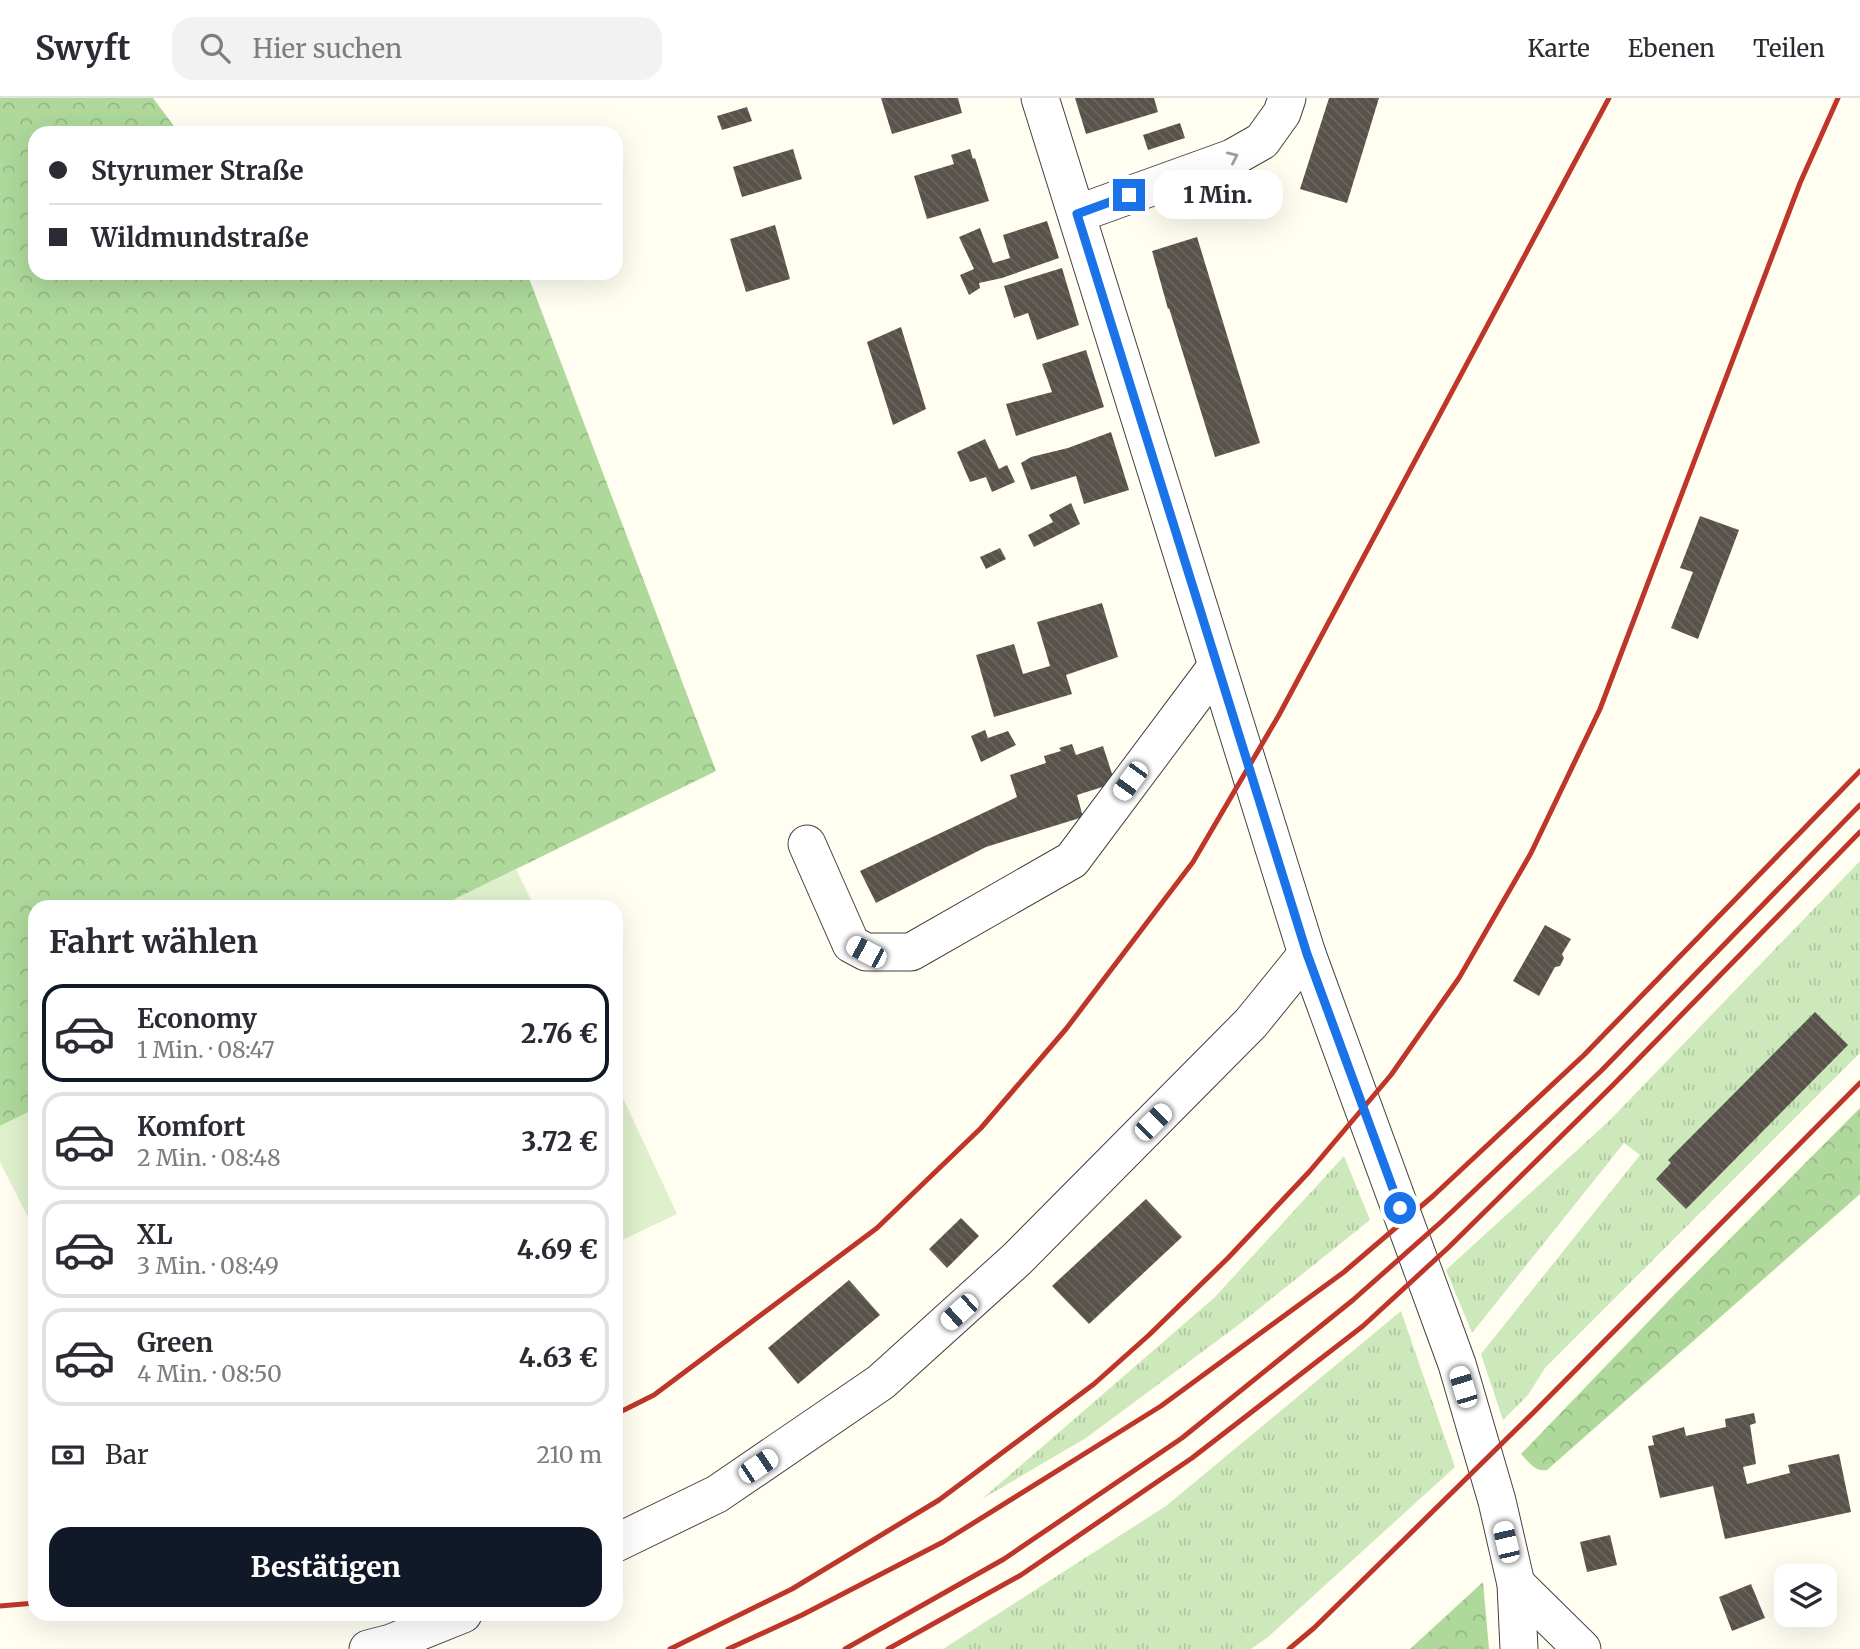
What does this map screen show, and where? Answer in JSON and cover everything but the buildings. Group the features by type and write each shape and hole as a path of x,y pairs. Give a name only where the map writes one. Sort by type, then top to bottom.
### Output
{"street":[{"path":"1040,98 1307,954 1457,1364 1497,1501 1516,1584 1519,1649"},
{"path":"1077,214 1232,158 1262,141 1282,113 1287,98"},
{"path":"807,844 851,944 866,952 911,952 1072,860 1217,666"},
{"path":"623,1540 717,1494 881,1382 1017,1259 1251,1023 1307,954"},
{"path":"1516,1584 1583,1649"},
{"path":"368,1649 391,1643 446,1621"}],"green space":[{"path":"0,98 153,98 174,126 28,126 28,280 530,280 716,771 453,900 28,900 28,1112 0,1126"},
{"path":"1860,861 1860,1053 1545,1368 1528,1395 1503,1420 1481,1354 1640,1155 1624,1143 1472,1333 1446,1270 1609,1121"},
{"path":"516,869 531,900 453,900"},
{"path":"623,1098 677,1214 623,1240"},
{"path":"1860,1108 1860,1194 1547,1470 1536,1468 1530,1463 1521,1454"},
{"path":"28,1112 28,1217 0,1162 0,1126"},
{"path":"1344,1156 1370,1220 1241,1323 1086,1438 982,1499 1215,1297"},
{"path":"1401,1311 1455,1467 1268,1637 1251,1649 943,1649 1166,1506"},
{"path":"1483,1582 1489,1649 1410,1649"}],"railway":[{"path":"623,1410 654,1395 877,1228 981,1128 1066,1029 1193,862 1279,715 1609,98"},
{"path":"670,1649 792,1589 939,1500 1094,1384 1228,1258 1309,1172 1391,1075 1459,978 1531,853 1600,709 1800,183 1838,98"},
{"path":"728,1649 802,1615 943,1542 1161,1406 1344,1272 1433,1196 1584,1055 1860,771"},
{"path":"845,1649 1004,1559 1182,1438 1353,1300 1441,1222 1601,1071 1860,805"},
{"path":"888,1649 1021,1575 1192,1458 1363,1326 1449,1247 1613,1085 1860,832"},
{"path":"1289,1649 1314,1628 1534,1412 1860,1083"},
{"path":"0,1606 28,1604"}],"route":[{"path":"1129,195 1077,214 1307,954 1400,1208"}]}
